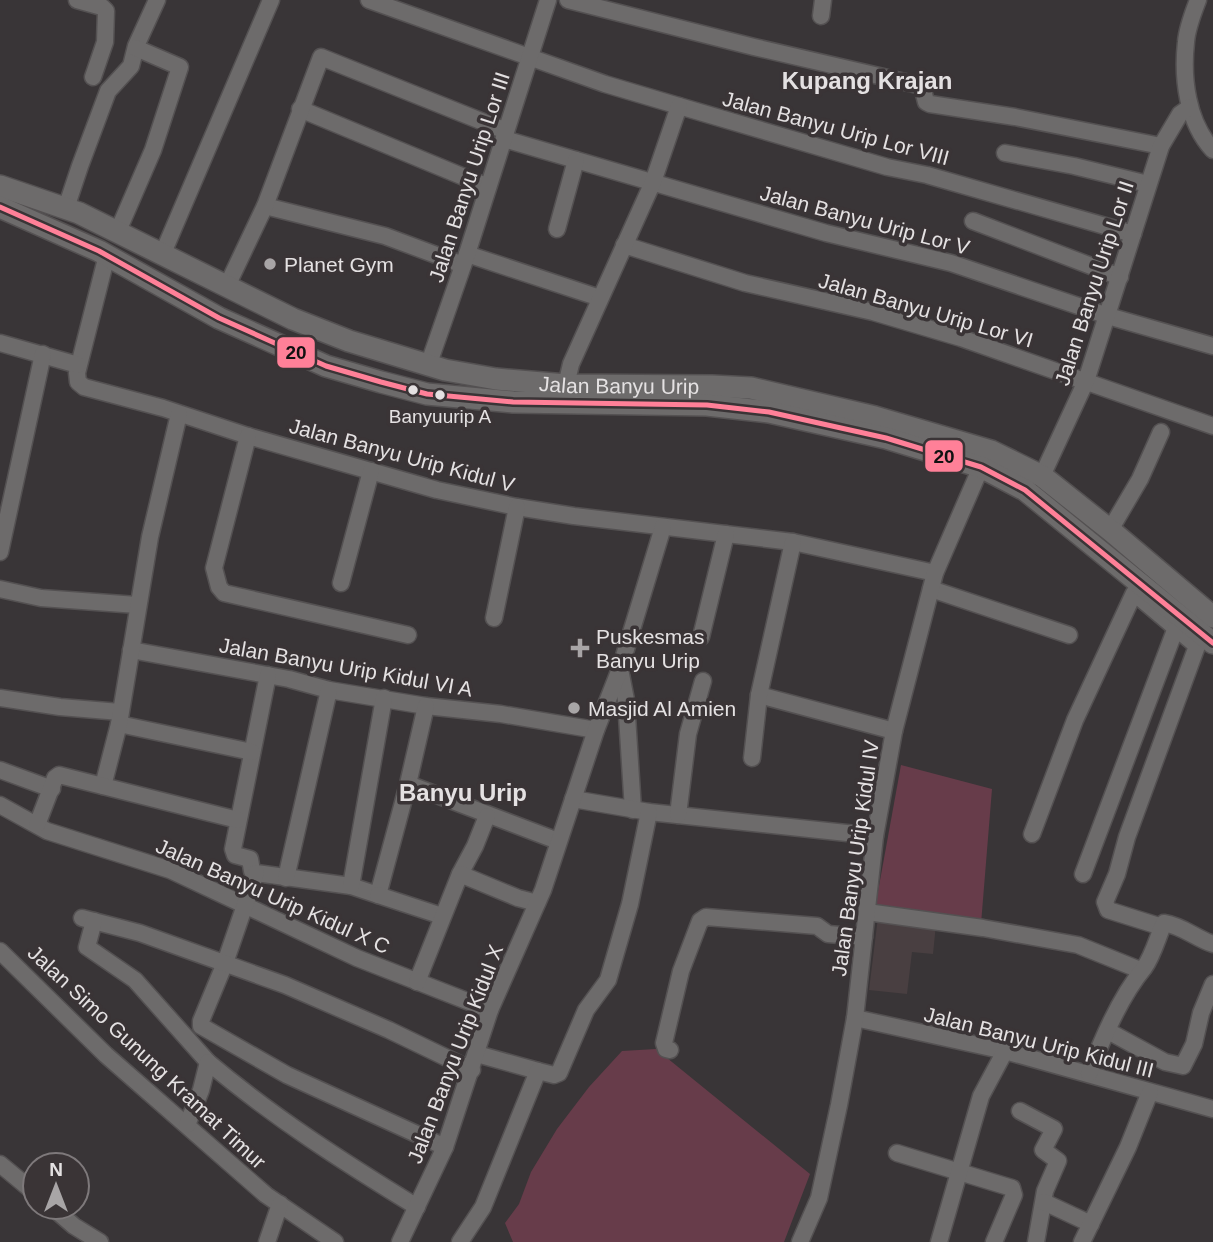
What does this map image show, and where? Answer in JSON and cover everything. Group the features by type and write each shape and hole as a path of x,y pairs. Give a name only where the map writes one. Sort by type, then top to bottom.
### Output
{"main road":[{"name":"Jalan Banyu Urip","path":"0,186 66,208 118,231 293,319 349,341 428,366 496,379 566,385 712,386 981,467 1025,490 1205,645"},
{"name":"Jalan Banyu Urip","path":"0,207 107,255 219,318 326,366 427,394 513,402 707,405 749,398 875,416 991,451 1042,476 1213,617"}],"street":[{"path":"77,0 102,7 106,11 105,42 93,77"},
{"path":"66,208 108,91 129,70 157,0"},
{"path":"163,253 271,0"},
{"name":"Jalan Banyu Urip Lor VIII","path":"369,0 605,83 679,106 887,167 927,175 1133,234"},
{"name":"Jalan Banyu Urip Lor III","path":"428,366 465,260 548,0"},
{"path":"568,0 922,86 926,102 930,104 1015,117 1161,146"},
{"path":"1198,0 1186,39 1186,109 1205,141 1213,149"},
{"path":"118,231 153,150 180,67 136,48"},
{"name":"Jalan Banyu Urip Lor V","path":"300,109 318,60 323,57 505,135 576,160 826,233 951,264 1108,316 1213,346"},
{"path":"566,385 571,364 653,182 679,106"},
{"path":"227,286 265,206 300,109 488,187"},
{"name":"Jalan Banyu Urip Lor II","path":"1042,476 1086,381 1161,146 1186,109"},
{"path":"1004,153 1148,184"},
{"path":"557,229 576,160"},
{"path":"265,206 385,236 600,298"},
{"path":"973,220 1120,277"},
{"name":"Jalan Banyu Urip Lor VI","path":"624,245 745,283 873,312 948,334 1213,426"},
{"path":"0,343 78,365 107,255"},
{"path":"1,543 43,354"},
{"name":"Jalan Banyu Urip Kidul V","path":"78,365 78,382 81,385 437,490 517,507 793,542 933,581 1069,635"},
{"path":"103,786 119,718 150,537 179,414"},
{"path":"1110,530 1140,479 1161,432"},
{"path":"247,436 214,568 219,587 224,593 408,635"},
{"name":"Jalan Banyu Urip Kidul IV","path":"800,1242 822,1188 855,1018 875,836 894,730 933,581 981,467"},
{"path":"341,583 371,471"},
{"path":"494,618 517,507"},
{"name":"Jalan Banyu Urip Kidul X","path":"400,1242 445,1147 490,1010 537,903 620,668 663,527"},
{"path":"701,637 726,534"},
{"path":"752,758 759,695 793,542"},
{"path":"0,589 41,598 137,605"},
{"path":"1032,834 1075,720 1132,594 1178,622 1083,874"},
{"path":"1162,927 1108,910 1105,902 1117,874 1127,837 1205,645"},
{"name":"Jalan Banyu Urip Kidul VI A","path":"131,650 268,675 329,690 596,730"},
{"path":"477,1054 554,1075 559,1073 586,1010 608,980 630,904 641,811 620,668"},
{"path":"268,675 238,820 233,849 235,855 250,859 252,871 256,873 379,890 442,916"},
{"path":"678,815 688,734 703,681"},
{"path":"286,878 329,690"},
{"path":"759,695 894,730"},
{"path":"0,698 119,718 252,752"},
{"path":"351,886 384,698"},
{"path":"379,890 426,706"},
{"path":"0,770 52,789"},
{"path":"37,825 55,778 60,775 238,820"},
{"path":"408,784 558,841"},
{"path":"573,799 641,811 875,836"},
{"name":"Jalan Banyu Urip Kidul X C","path":"0,805 47,831 170,870 332,947 490,1010"},
{"path":"416,982 487,816"},
{"path":"256,873 201,1026 288,1075 445,1147"},
{"path":"460,874 537,903"},
{"path":"867,912 983,928 1078,946 1140,970"},
{"path":"670,1050 666,1049 664,1043 681,971 700,921 706,917 817,926 828,934 864,937"},
{"path":"418,1207 309,1137 235,1085 208,1062 135,980 87,947 88,920 140,933 285,985 472,1070"},
{"path":"1088,1074 1140,970 1144,968 1162,927 1166,923 1190,931 1196,938 1213,944"},
{"name":"Jalan Simo Gunung Kramat Timur","path":"0,951 106,1055 267,1195 335,1242"},
{"path":"1108,1031 1165,1062 1183,1066 1194,1044 1201,1013 1213,984"},
{"name":"Jalan Banyu Urip Kidul III","path":"855,1018 1005,1051 1213,1109"},
{"path":"939,1242 981,1096 1005,1051"},
{"path":"187,1125 201,1090 208,1062"},
{"path":"460,1242 483,1207 538,1071"},
{"path":"1082,1242 1128,1147 1150,1092"},
{"path":"1020,1111 1054,1128 1043,1150 1058,1161 1045,1191 1036,1242"},
{"path":"897,1153 1013,1190 1014,1195 994,1242"},
{"path":"0,1164 21,1181"},
{"path":"1044,1202 1091,1224"},
{"path":"267,1242 280,1204"},
{"path":"68,1221 100,1242"}],"shaded area":[{"path":"901,765 992,789 981,924 875,908"},
{"path":"878,917 936,924 933,954 912,952 907,994 869,990"},
{"path":"656,1049 810,1174 784,1242 513,1242 505,1223 519,1204 531,1172 557,1129 589,1087 622,1051"}],"transit line":[{"name":"20","path":"0,207 99,251 219,318 326,366 381,382 427,394 513,402 707,405 769,412 886,438 981,467 1025,490 1213,643"}],"place":[{"name":"Planet Gym","path":"270,264"},
{"name":"Banyuurip A","path":"440,395"},
{"name":"Puskesmas Banyu Urip","path":"580,648"},
{"name":"Masjid Al Amien","path":"574,708"}],"district":[{"name":"Kupang Krajan","path":"867,80"},
{"name":"Banyu Urip","path":"463,792"}]}
